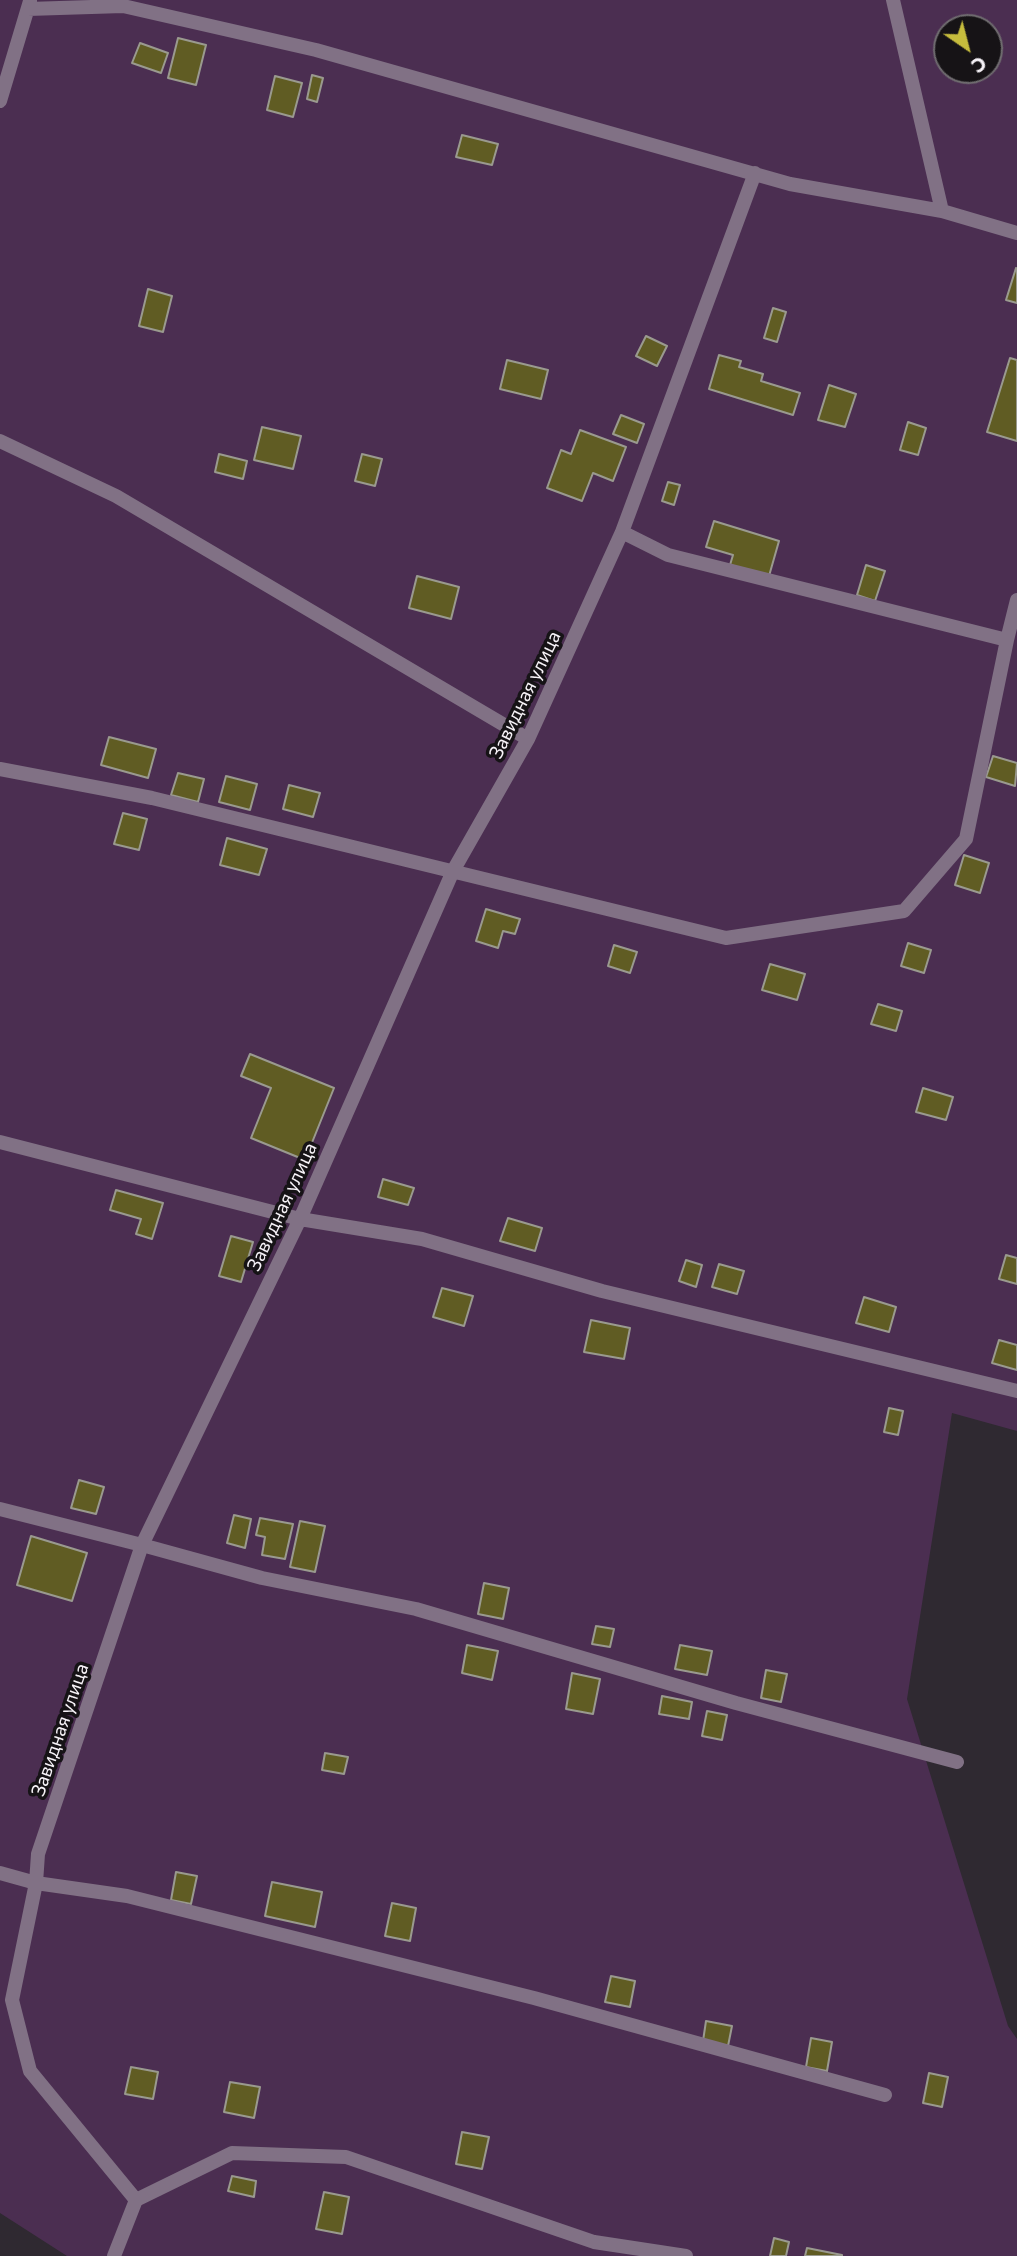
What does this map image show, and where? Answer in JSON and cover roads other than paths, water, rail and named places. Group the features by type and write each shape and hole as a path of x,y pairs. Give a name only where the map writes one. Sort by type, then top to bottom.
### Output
{"lane":[{"path":"893,0 942,211"},
{"path":"0,101 29,4 123,6 316,50 790,184 942,211 1017,233"},
{"name":"Завидная улица","path":"135,2200 30,2071 12,2000 36,1883 38,1854 142,1545 300,1219 453,871 528,739 622,532 755,173"},
{"path":"0,441 116,496 528,739"},
{"path":"622,532 668,555 1007,640"},
{"path":"0,769 152,798 726,938 904,911 966,839 1017,600"},
{"path":"0,1142 300,1219 422,1239 602,1292 1017,1391"},
{"path":"0,1509 262,1578 416,1609 736,1703 957,1762"},
{"path":"0,1873 36,1883 141,1900 534,1998 884,2095"},
{"path":"114,2256 135,2200 232,2153 346,2157 594,2242 686,2256"}]}
